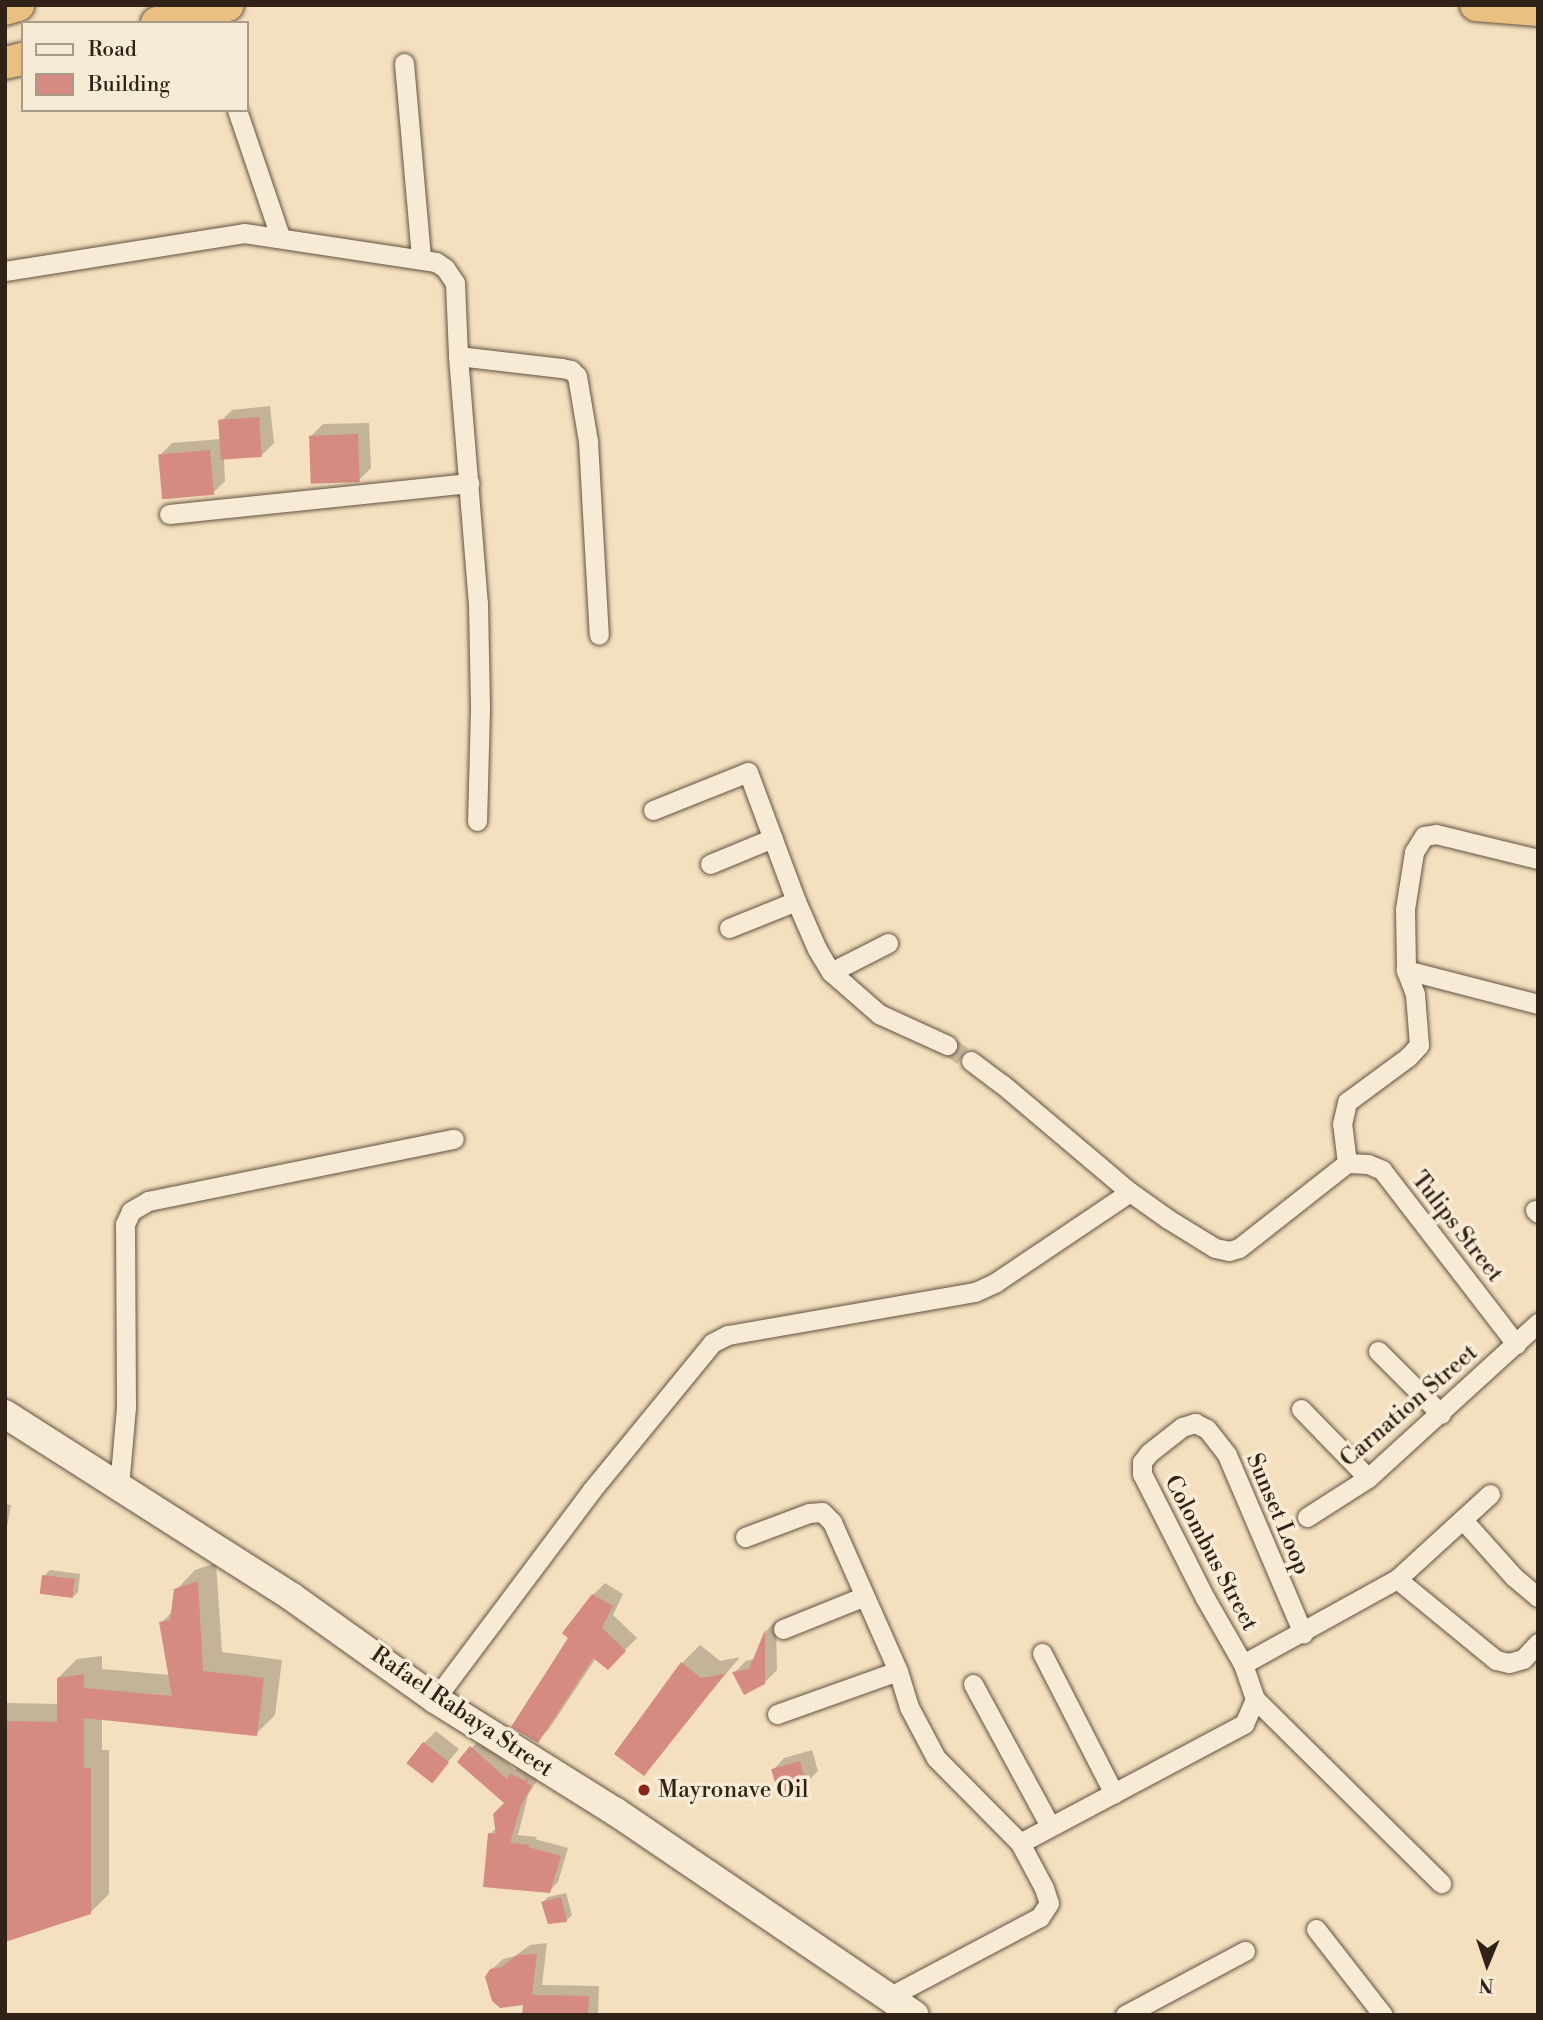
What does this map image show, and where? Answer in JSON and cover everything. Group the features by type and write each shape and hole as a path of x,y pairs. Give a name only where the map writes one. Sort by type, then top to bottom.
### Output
{"highway":[{"path":"5,9 18,5"},
{"path":"165,21 228,5"},
{"path":"1476,5 1538,10"}],"main road":[{"name":"Rafael Rabaya Street","path":"5,1414 338,1628 435,1699 616,1812 915,2015"}],"street":[{"path":"404,62 421,259"},
{"path":"238,112 280,236"},
{"path":"5,271 243,233 280,236 421,259 436,262 445,268 455,283 458,356 478,603 481,709 477,821"},
{"path":"458,356 561,368 572,370 577,376 588,441 598,635"},
{"path":"170,514 469,483"},
{"path":"653,810 748,772 796,901 831,972 879,1014 947,1045"},
{"path":"971,1061 1130,1192 1215,1248 1229,1251 1239,1248 1347,1163 1342,1124 1347,1102 1408,1057 1419,1045 1415,994 1406,970 1405,909 1414,852 1424,836 1436,834 1538,859"},
{"path":"710,864 773,838"},
{"path":"729,928 796,901"},
{"path":"831,972 888,943"},
{"path":"1406,970 1538,1004"},
{"path":"118,1487 126,1407 125,1224 131,1211 148,1201 454,1139"},
{"name":"Tulips Street","path":"1347,1163 1368,1164 1382,1170 1516,1344"},
{"path":"435,1699 591,1491 712,1343 728,1335 975,1292 996,1282 1130,1192"},
{"name":"Carnation Street","path":"1307,1517 1368,1478 1538,1323"},
{"path":"1378,1351 1441,1414"},
{"path":"1301,1409 1368,1478"},
{"name":"Sunset Loop","path":"1142,1462 1182,1427 1195,1423 1207,1429 1227,1455 1303,1633"},
{"name":"Colombus Street","path":"1142,1462 1142,1474 1243,1664 1255,1699"},
{"path":"1243,1664 1397,1579 1490,1494"},
{"path":"745,1537 808,1513 821,1512 832,1522 898,1671 909,1707 936,1758 1020,1843 1049,1903 1040,1917 889,1997"},
{"path":"1463,1520 1514,1577 1538,1597"},
{"path":"1397,1579 1496,1660 1509,1663 1524,1659 1538,1643"},
{"path":"783,1629 865,1596"},
{"path":"1042,1653 1114,1794"},
{"path":"776,1714 898,1671"},
{"path":"973,1684 1050,1826"},
{"path":"1020,1843 1244,1724 1255,1699 1441,1883"},
{"path":"1316,1930 1383,2015"},
{"path":"1125,2015 1245,1951"}],"building":[{"path":"259,417 262,457 221,460 218,420"},
{"path":"358,434 360,482 311,484 309,436"},
{"path":"210,450 214,495 162,499 158,455"},
{"path":"42,1575 75,1579 72,1598 40,1594"},
{"path":"198,1581 203,1671 264,1678 257,1736 84,1718 84,1768 91,1768 91,1914 5,1942 5,1721 57,1722 57,1678 84,1674 84,1688 172,1696 159,1622 170,1620 174,1589"},
{"path":"592,1594 613,1606 602,1628 626,1651 608,1670 593,1658 538,1743 511,1727 568,1638 562,1633"},
{"path":"765,1630 765,1684 744,1695 732,1672 749,1669"},
{"path":"681,1662 701,1678 725,1674 644,1776 614,1754"},
{"path":"423,1742 449,1762 432,1784 406,1763"},
{"path":"470,1746 507,1779 510,1773 524,1781 528,1777 527,1783 532,1786 521,1805 510,1843 530,1845 528,1847 561,1856 550,1893 483,1887 488,1833 496,1834 493,1814 504,1803 457,1762"},
{"path":"800,1761 807,1785 778,1793 771,1769"},
{"path":"561,1897 567,1922 548,1924 541,1902"},
{"path":"537,1954 532,1995 589,1996 588,2015 522,2015 523,2005 500,2008 492,2001 485,1977 490,1969 502,1967 517,1955"}],"tunnel":[{"path":"947,1045 971,1061"}],"place":[{"name":"Mayronave Oil","path":"644,1790"}]}
